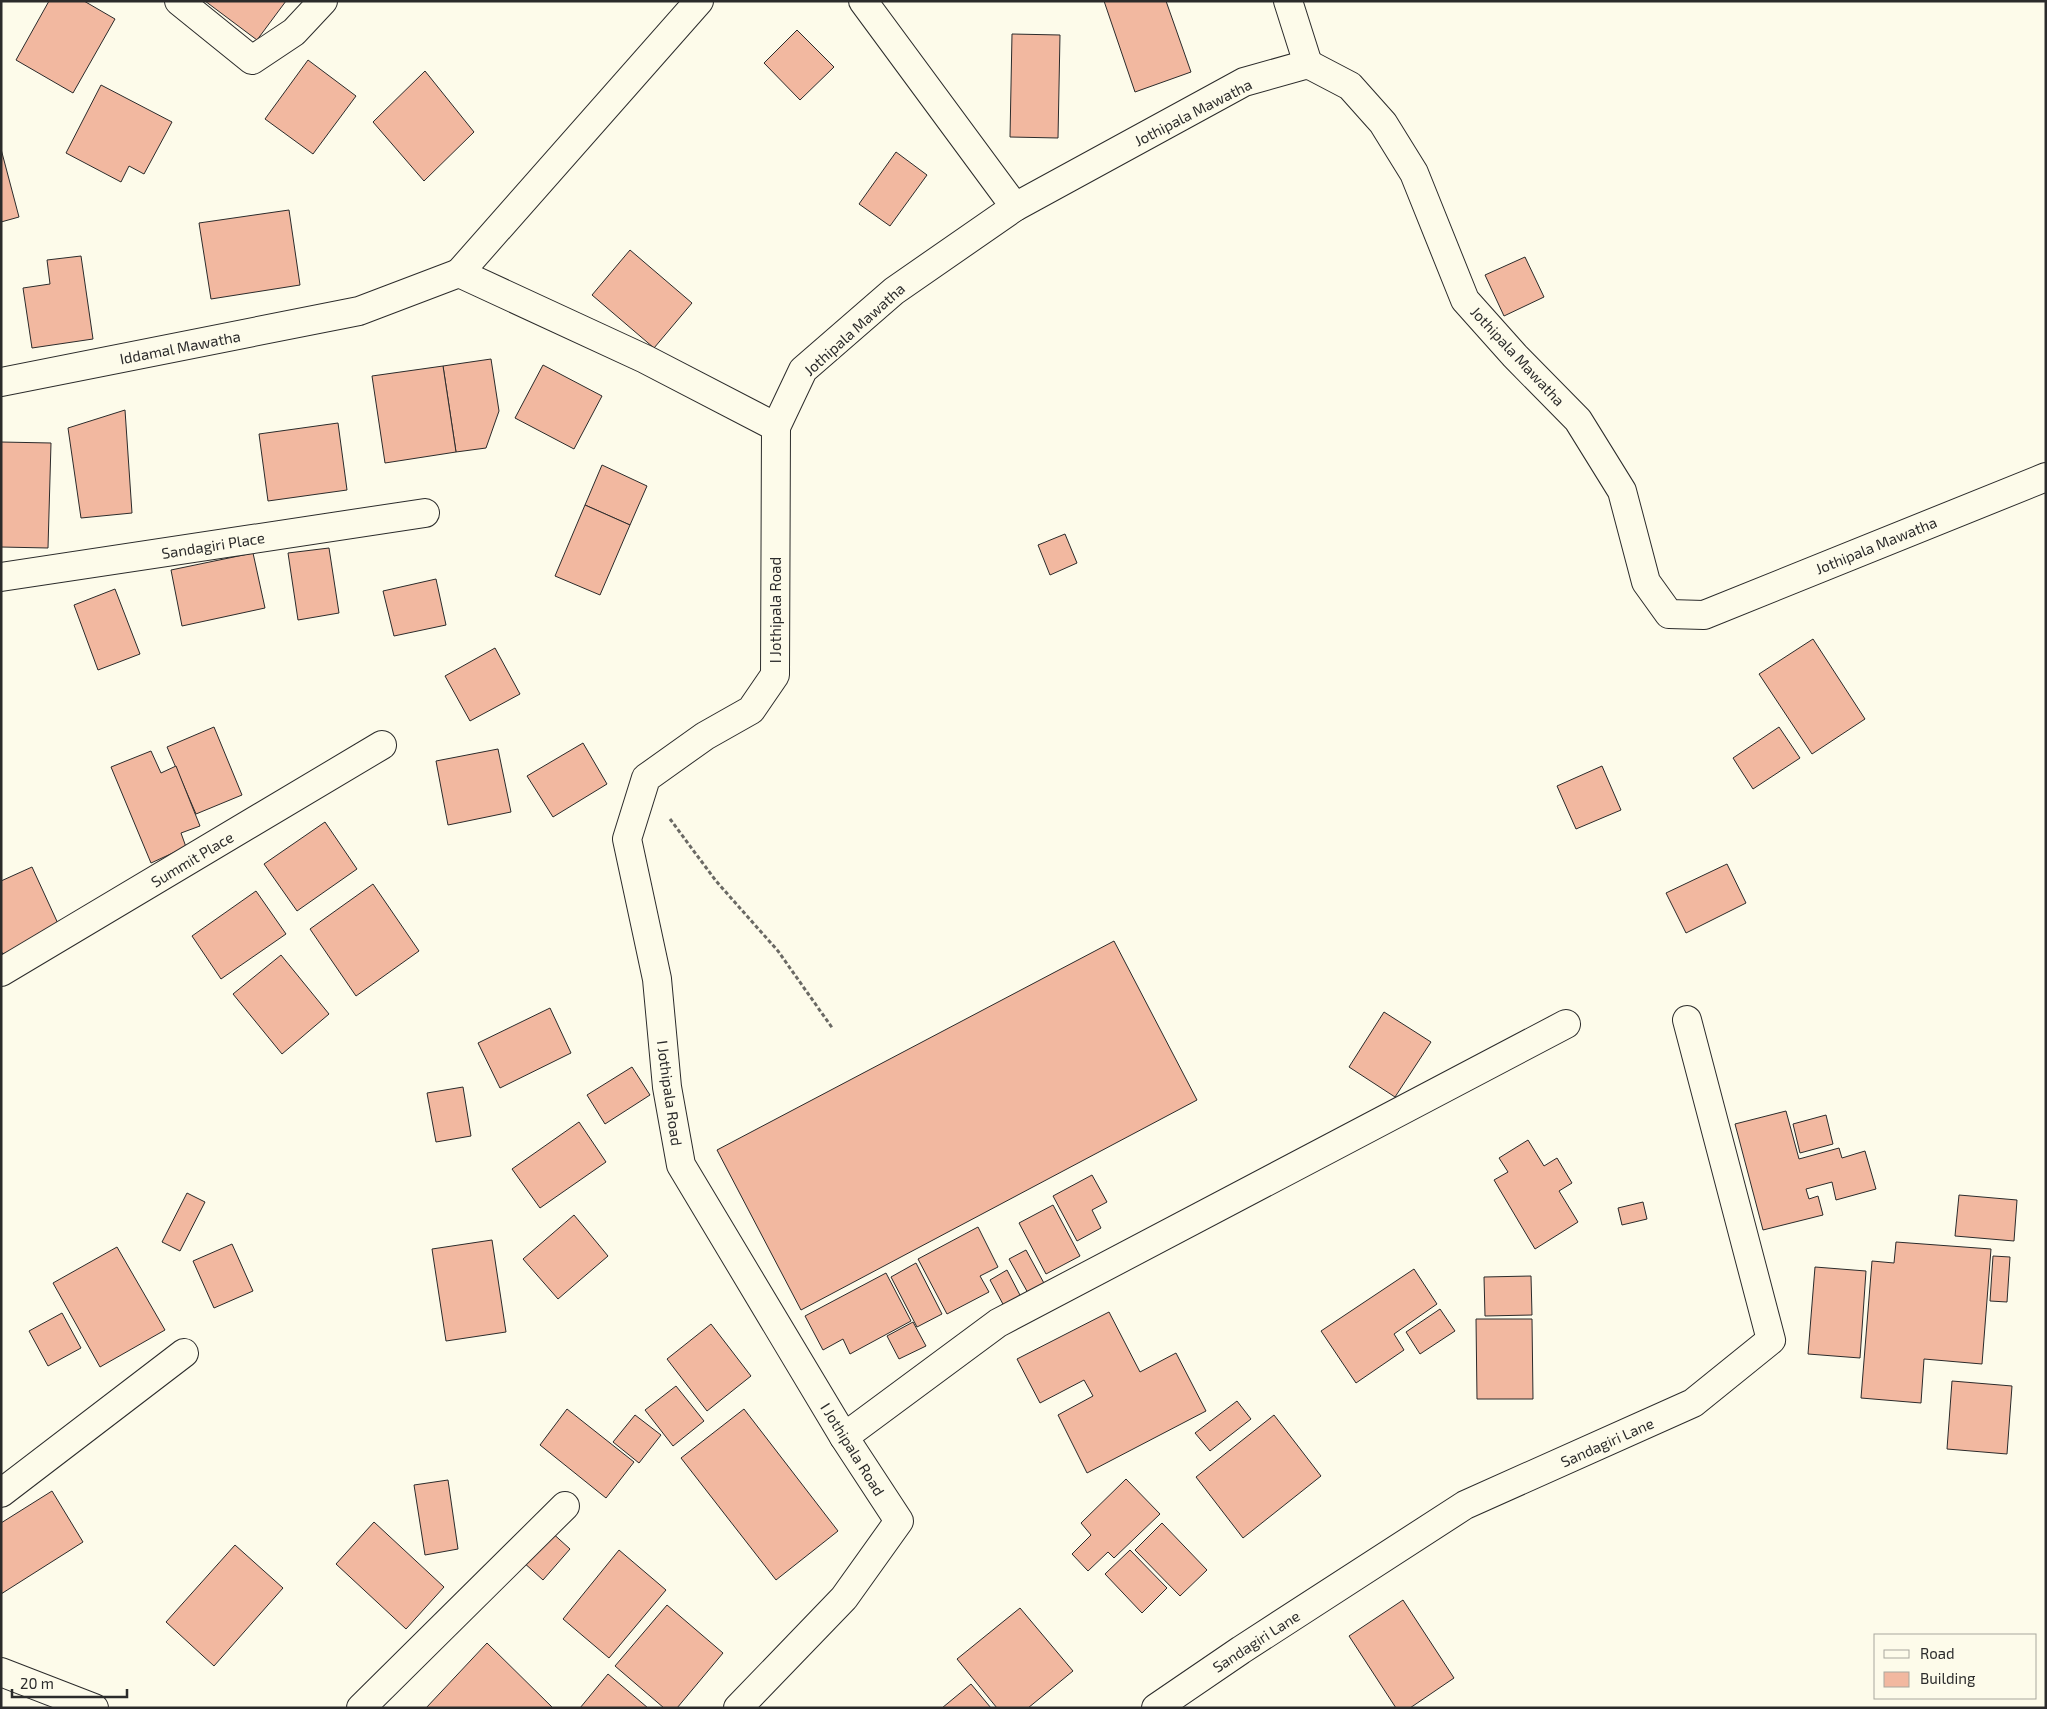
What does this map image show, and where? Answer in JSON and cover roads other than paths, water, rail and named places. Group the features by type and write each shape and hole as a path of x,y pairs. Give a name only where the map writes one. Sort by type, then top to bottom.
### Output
{"street":[{"path":"179,1 252,60 294,32 323,1"},
{"path":"700,1 459,273 645,359 776,427"},
{"path":"863,1 1015,208"},
{"path":"1288,1 1308,64"},
{"name":"Jothipala Mawatha","path":"776,427 803,370 894,291 1015,208 1244,82 1308,64 1350,86 1383,123 1414,173 1465,300 1515,356 1578,420 1622,491 1646,582 1669,614 1704,615 2046,477"},
{"name":"Iddamal Mawatha","path":"1,382 359,311 459,273"},
{"name":"I Jothipala Road","path":"738,1708 844,1598 899,1521 844,1437 681,1166 667,1087 657,979 627,839 646,778 705,736 751,710 775,675 776,427"},
{"name":"Sandagiri Place","path":"1,577 425,514"},
{"name":"Summit Place","path":"1,972 382,745"},
{"name":"Sandagiri Lane","path":"1156,1708 1241,1650 1465,1505 1693,1403 1771,1340 1687,1020"},
{"path":"844,1437 998,1323 1566,1024"},
{"path":"1,1493 184,1353"},
{"path":"360,1708 566,1506"},
{"path":"1,1672 94,1708"}]}
